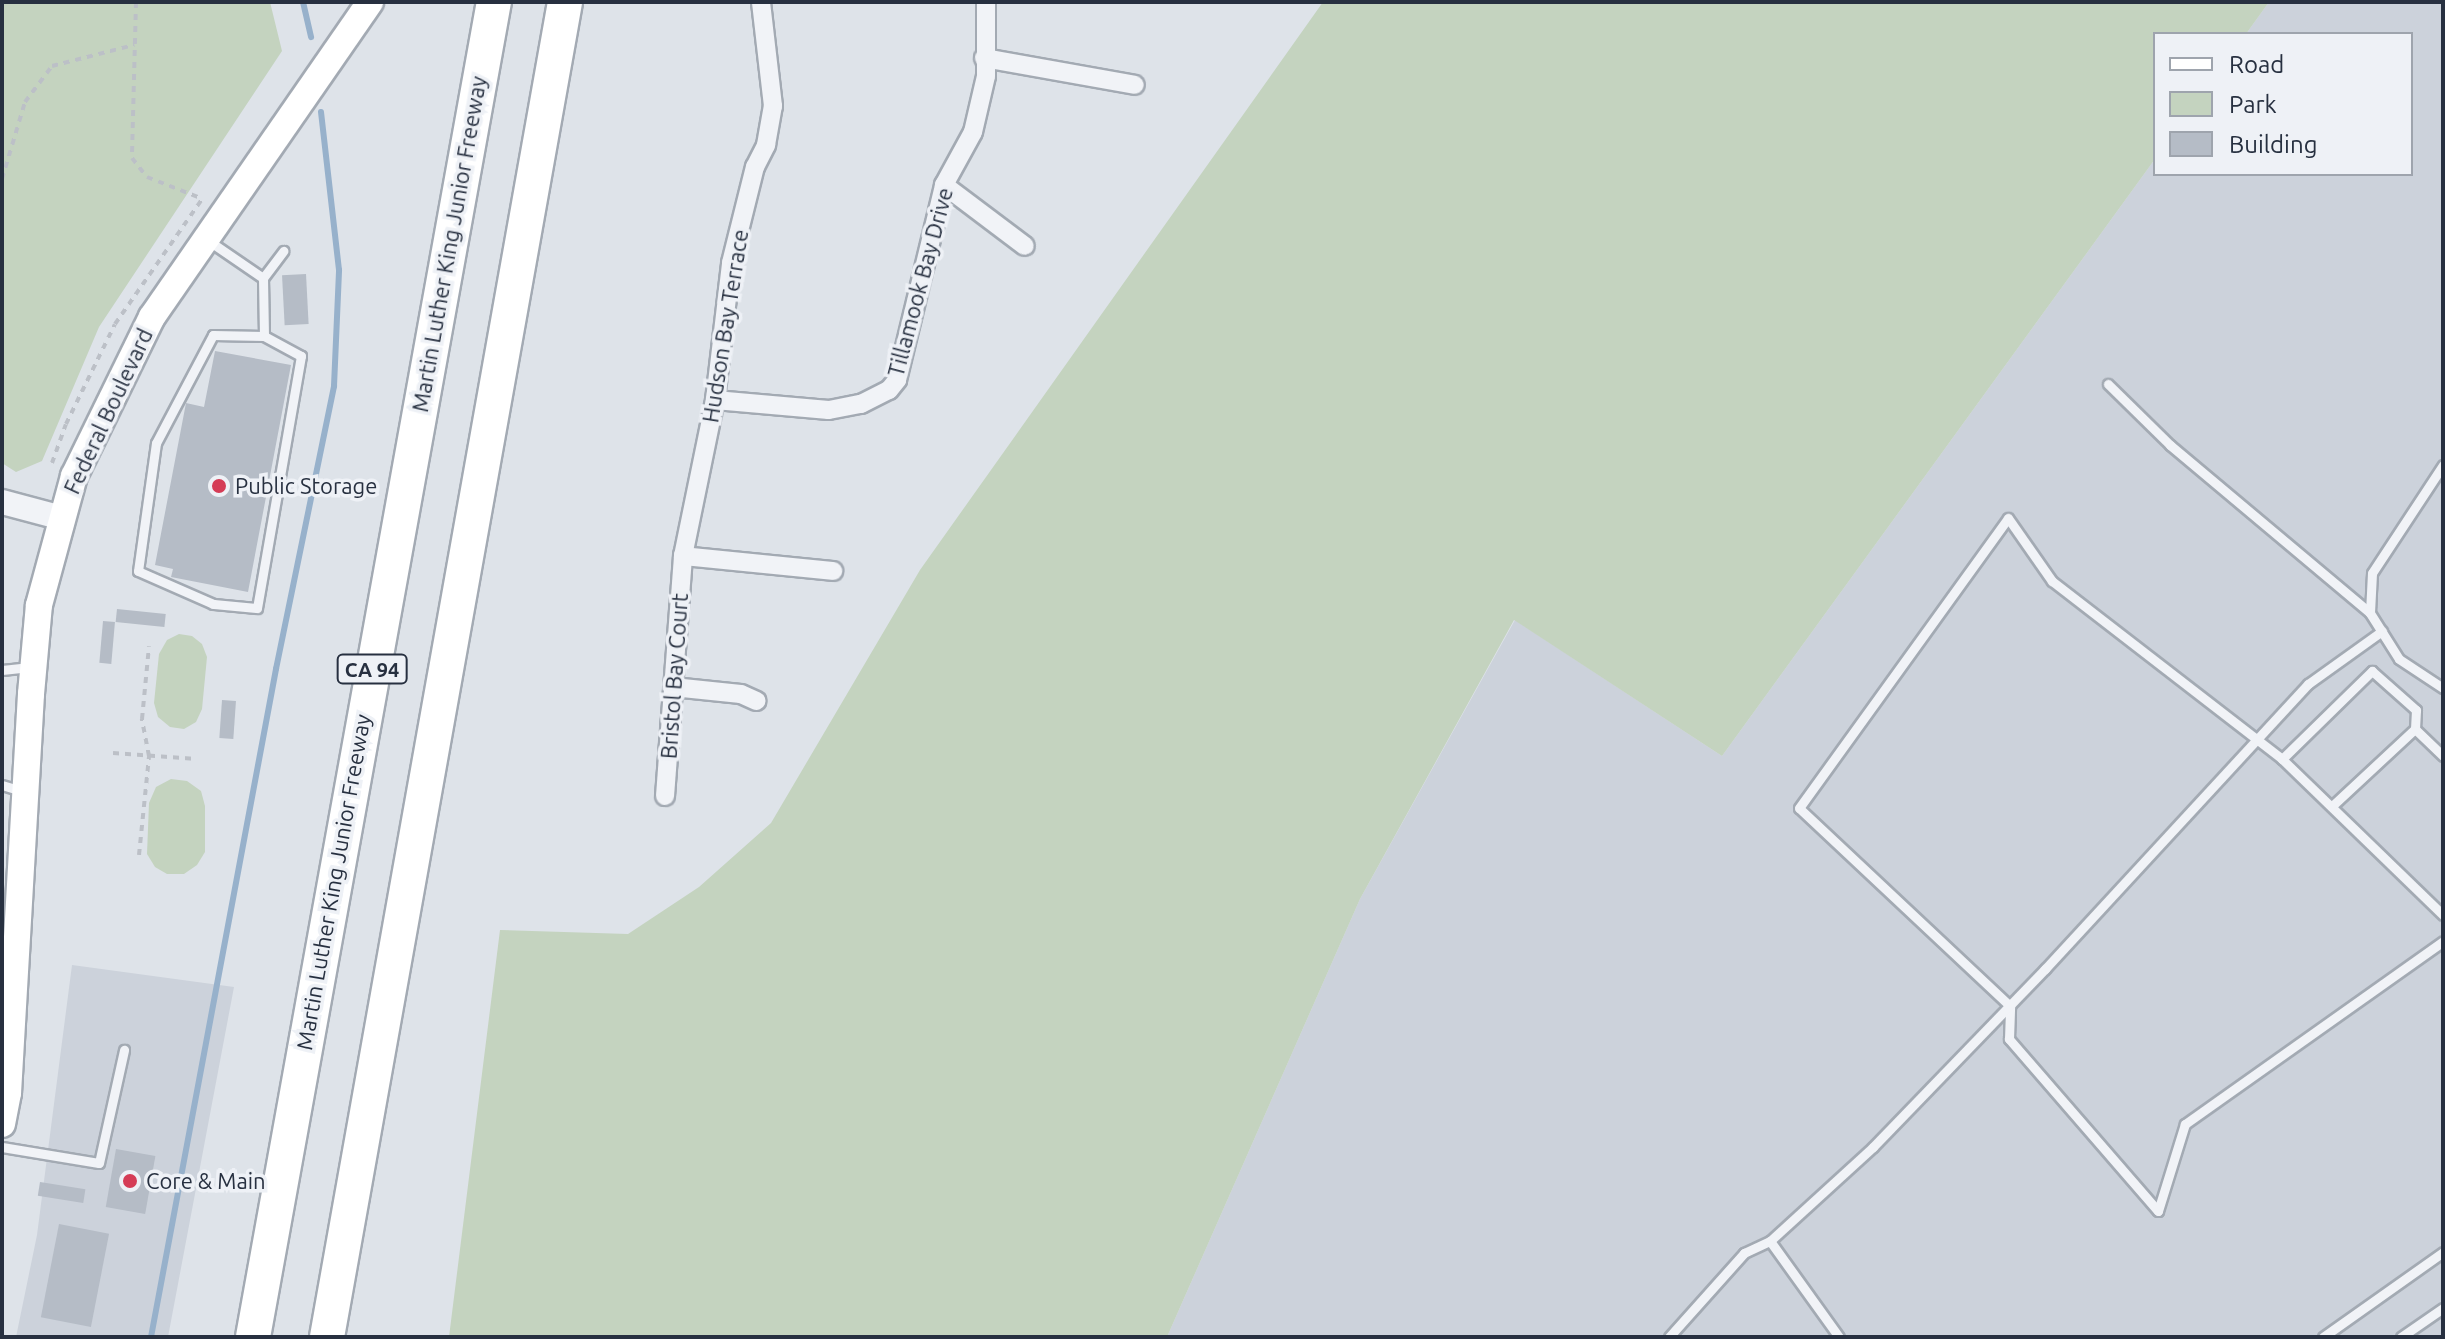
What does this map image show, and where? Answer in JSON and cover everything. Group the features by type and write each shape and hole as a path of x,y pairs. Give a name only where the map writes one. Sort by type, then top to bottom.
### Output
{"highway":[{"name":"Martin Luther King Junior Freeway","path":"253,1337 494,2"},
{"path":"327,1337 565,2"}],"main road":[{"name":"Federal Boulevard","path":"2,1124 8,1093 7,1016 16,884 14,788 33,667 39,605 74,476 152,317 370,2"}],"street":[{"name":"Hudson Bay Terrace","path":"683,556 715,400 731,263 755,167 766,145 773,106 761,2"},
{"name":"Tillamook Bay Drive","path":"715,400 829,410 861,404 889,390 897,380 944,185 973,132 986,76 986,2"},
{"path":"984,58 1135,85"},
{"path":"944,185 1025,246"},
{"path":"2,502 62,518"},
{"path":"683,556 833,571"},
{"name":"Bristol Bay Court","path":"665,796 683,556"},
{"path":"673,687 741,694 757,701"}],"lane":[{"path":"205,239 263,278"},
{"path":"264,336 263,278 283,251"},
{"path":"213,335 264,336 301,356 257,608 213,604 138,571 156,443 213,335"},
{"path":"2108,384 2170,445 2370,613 2399,659 2443,688"},
{"path":"2370,613 2372,573 2443,465"},
{"path":"2443,915 2282,759 2052,581 2008,518 1799,808 2010,1006 2009,1039 2158,1211 2185,1124 2443,941"},
{"path":"1669,1337 1744,1253 1770,1241 1873,1147 2010,1006 2308,684 2382,631"},
{"path":"2,670 33,667"},
{"path":"2282,759 2372,671 2416,710 2415,729 2332,806"},
{"path":"2415,729 2443,756"},
{"path":"2,1147 99,1163 124,1050"},
{"path":"1770,1241 1839,1337"},
{"path":"2323,1337 2443,1252"},
{"path":"2401,1337 2443,1308"}],"path":[{"path":"136,2 132,158 147,177 198,197"},
{"path":"2,179 25,102 52,66 134,45"},
{"path":"139,855 149,756 142,719 149,646"},
{"path":"113,753 197,759"}],"shaded area":[{"path":"2269,2 2443,2 2443,1337 1167,1337 1360,899 1515,620 1722,756 2153,162 2153,176 2413,176 2413,32 2247,32"},
{"path":"72,965 234,987 168,1337 16,1337 37,1235"}],"green space":[{"path":"2,2 270,2 282,51 99,327 42,461 16,472 2,463"},
{"path":"1323,2 2269,2 2247,32 2153,32 2153,162 1722,756 1514,620 1360,899 1167,1337 449,1337 500,930 628,934 699,887 771,823 920,570"},
{"path":"179,634 192,636 202,644 207,657 202,709 196,722 184,729 170,727 158,717 154,703 159,654 167,640"},
{"path":"171,779 187,781 201,791 205,806 205,852 197,865 184,874 167,874 155,867 147,854 149,803 156,787"}],"building":[{"path":"306,274 309,324 285,325 282,275"},
{"name":"Public Storage","path":"215,351 291,365 248,592 171,577 173,569 155,565 186,403 204,407"},
{"path":"117,609 166,614 164,627 116,622"},
{"path":"103,621 115,622 111,664 99,663"},
{"path":"222,700 236,701 233,739 219,738"},
{"name":"Core & Main","path":"116,1149 155,1156 145,1214 106,1207"},
{"name":"Core & Main","path":"40,1182 85,1189 83,1203 38,1196"},
{"path":"59,1224 109,1234 91,1327 41,1317"}],"waterway":[{"path":"303,2 311,37"},
{"path":"151,1337 276,669 334,386 339,270 321,112"}],"place":[{"name":"Public Storage","path":"219,486"},
{"name":"Core & Main","path":"130,1181"}]}
